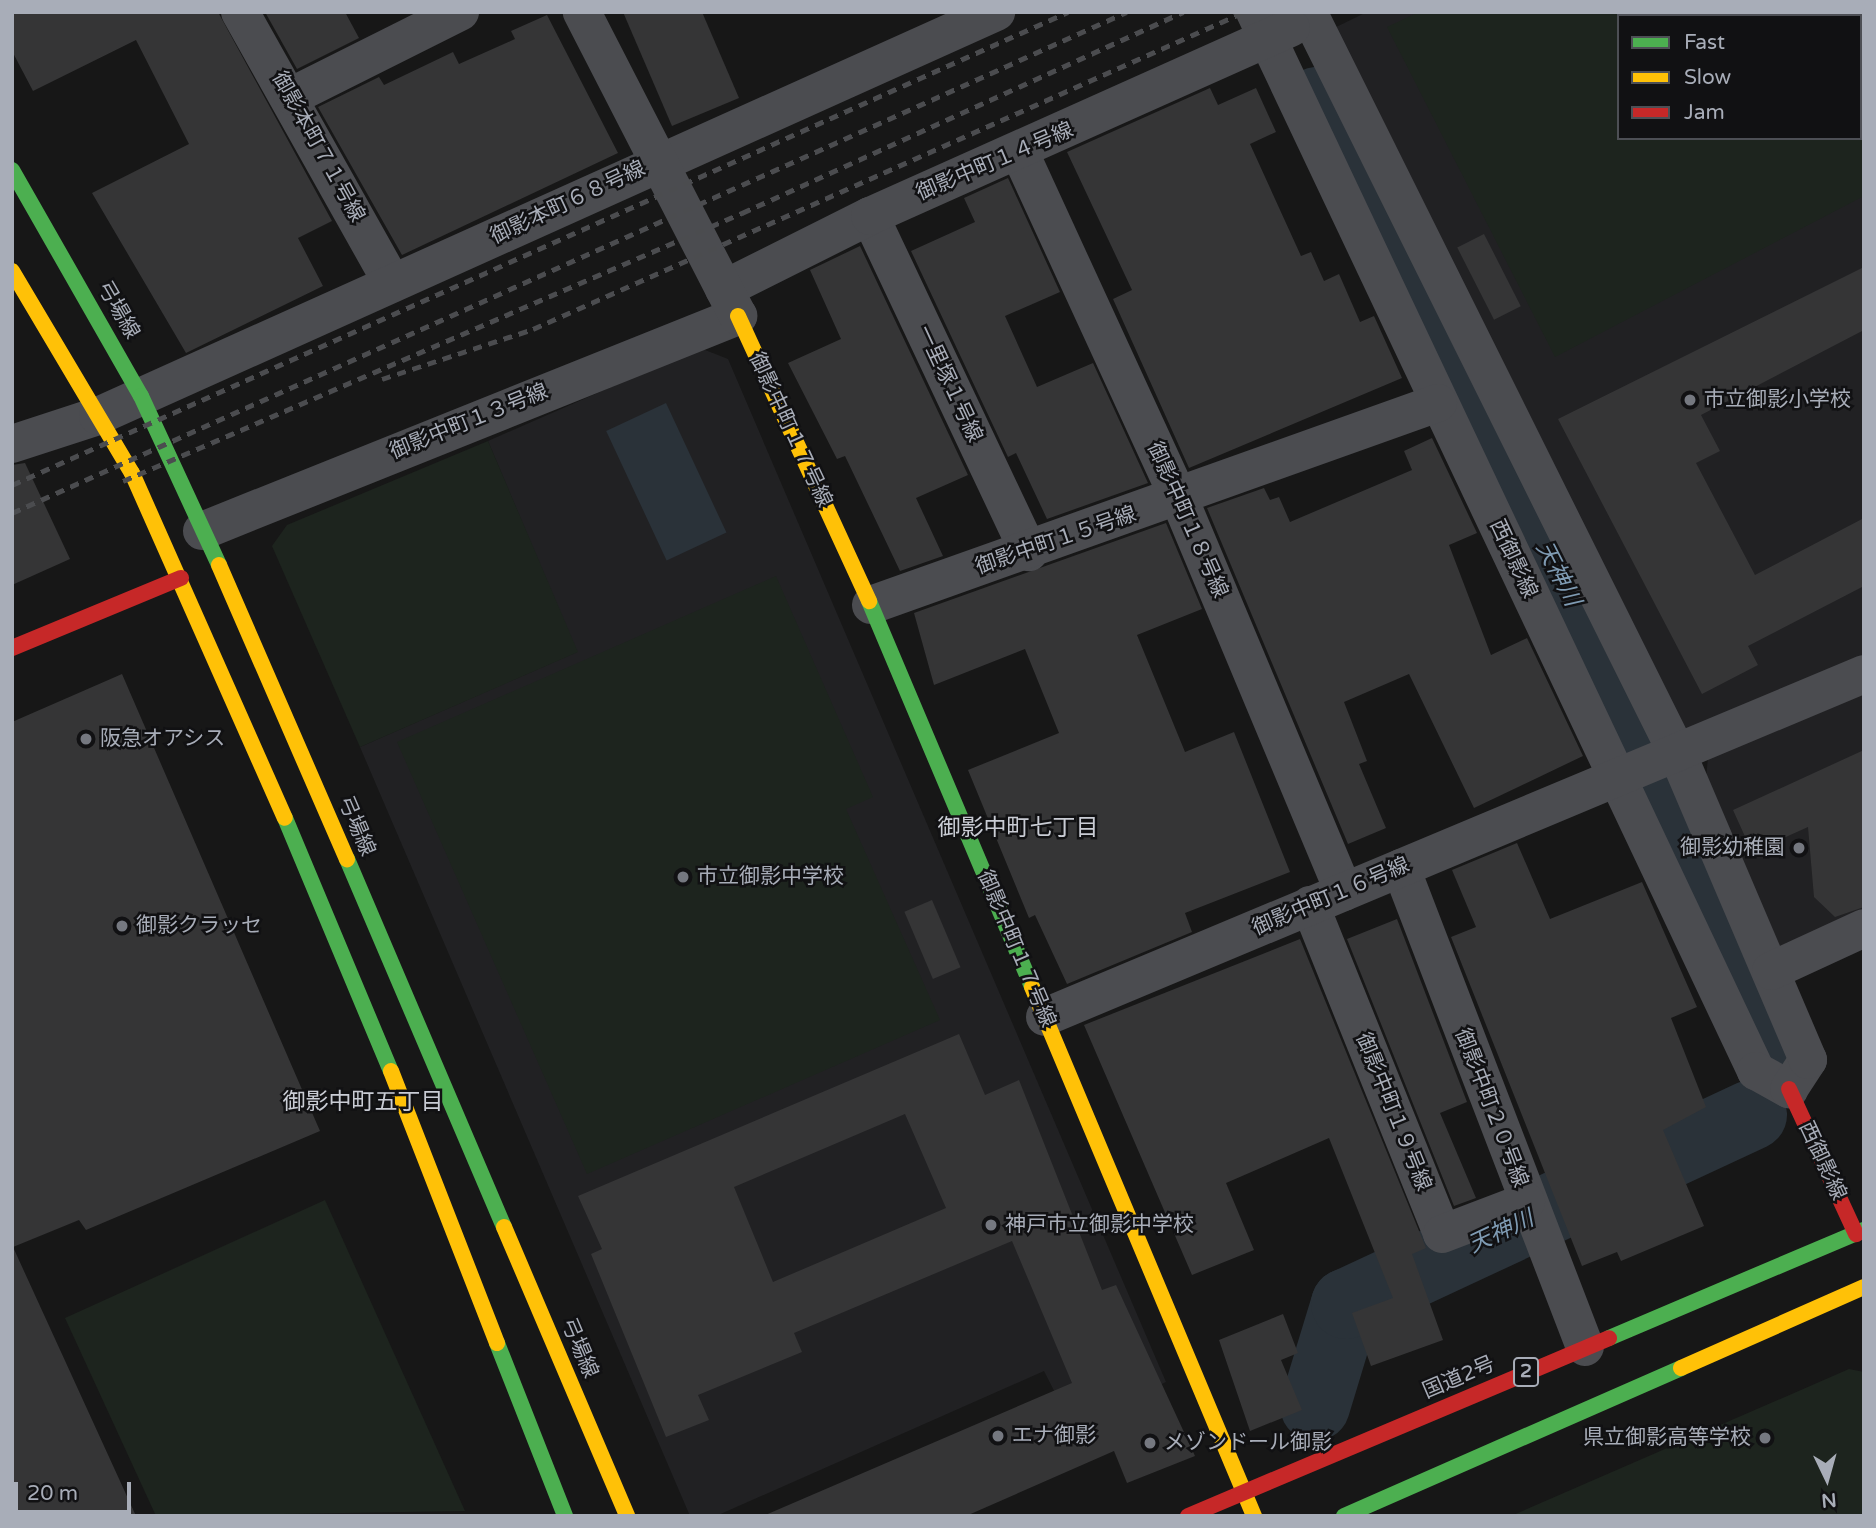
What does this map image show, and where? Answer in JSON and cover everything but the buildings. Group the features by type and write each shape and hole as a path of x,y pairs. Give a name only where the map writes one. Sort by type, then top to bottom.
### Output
{"main road":[{"name":"弓場線","path":"12,170 141,396 202,531 627,1516"},
{"path":"12,271 99,416 181,578 379,1041 565,1516"},
{"name":"御影中町１７号線","path":"731,302 871,605 1241,1492 1254,1516"},
{"path":"12,648 181,578 202,531"},
{"name":"西御影線","path":"1789,1089 1860,1232"},
{"name":"国道2号","path":"1188,1516 1860,1232"},
{"path":"1344,1516 1864,1287"}],"street":[{"name":"御影本町７１号線","path":"240,12 292,96 392,284"},
{"path":"292,96 460,12"},
{"name":"御影中町１７号線","path":"582,12 731,302"},
{"name":"御影本町６８号線","path":"12,444 99,416 660,160 996,12"},
{"name":"御影中町１４号線","path":"731,302 870,216 1020,153 1261,25 1315,15"},
{"name":"西御影線","path":"1261,25 1438,403 1650,763 1771,971 1808,1060 1789,1089 1756,1071 1650,763 1315,15"},
{"name":"御影中町１８号線","path":"1020,153 1179,498 1327,899"},
{"name":"一里塚１号線","path":"870,216 1029,552"},
{"name":"御影中町１３号線","path":"202,531 731,302"},
{"name":"御影中町１５号線","path":"871,605 1029,552 1438,403"},
{"name":"御影中町１６号線","path":"1045,1017 1864,674"},
{"name":"御影中町２０号線","path":"1401,868 1530,1212 1585,1347"},
{"name":"御影中町１９号線","path":"1327,899 1442,1234 1530,1212"},
{"path":"1771,971 1864,928"}],"shaded area":[{"name":"市立御影小学校","path":"1367,12 1864,12 1864,662 1695,735 1680,729 1330,30"},
{"path":"1419,12 1864,12 1864,196 1555,357 1387,27"},
{"name":"市立御影中学校","path":"700,348 728,359 1166,1382 1072,1426 1044,1371 716,1516 690,1516 360,747 577,652 488,441"},
{"path":"666,403 726,533 667,560 606,431"},
{"path":"488,441 578,652 360,747 272,546 287,525"},
{"path":"776,576 873,797 846,809 940,1020 587,1174 397,742"},
{"name":"御影幼稚園","path":"1864,690 1864,917 1794,950 1774,944 1706,779 1708,757"},
{"path":"325,1200 465,1511 156,1516 65,1318"},
{"name":"県立御影高等学校","path":"1849,1369 1864,1372 1864,1516 1511,1516"}],"waterway":[{"name":"天神川","path":"1317,102 1662,776 1780,1054"},
{"name":"天神川","path":"1315,1406 1346,1304 1752,1115"}],"railway":[{"path":"12,485 1068,12"},
{"path":"12,513 1127,12"},
{"path":"123,481 742,213 1183,12"},
{"path":"382,379 533,329 1244,12"}],"traffic: fast":[{"path":"12,170 141,396 219,565"},
{"path":"869,601 1032,987"},
{"path":"285,818 391,1071"},
{"path":"347,859 504,1227"},
{"path":"1609,1338 1864,1230"},
{"path":"497,1343 565,1516"},
{"path":"1344,1516 1681,1368"}],"traffic: slow":[{"path":"12,271 132,473 285,818"},
{"path":"738,316 869,601"},
{"path":"219,565 347,859"},
{"path":"1032,987 1254,1516"},
{"path":"391,1071 497,1343"},
{"path":"504,1227 627,1516"},
{"path":"1681,1368 1864,1287"}],"traffic: jam":[{"path":"12,648 181,578"},
{"path":"1789,1089 1856,1234"},
{"path":"1188,1516 1609,1338"}],"place":[{"name":"市立御影小学校","path":"1690,400"},
{"name":"阪急オアシス","path":"86,739"},
{"name":"御影幼稚園","path":"1799,848"},
{"name":"市立御影中学校","path":"683,877"},
{"name":"御影クラッセ","path":"122,926"},
{"name":"神戸市立御影中学校","path":"991,1225"},
{"name":"エナ御影","path":"998,1436"},
{"name":"県立御影高等学校","path":"1765,1438"},
{"name":"メゾンドール御影","path":"1150,1443"}],"district":[{"name":"御影中町七丁目","path":"1018,828"},
{"name":"御影中町五丁目","path":"363,1102"}]}
